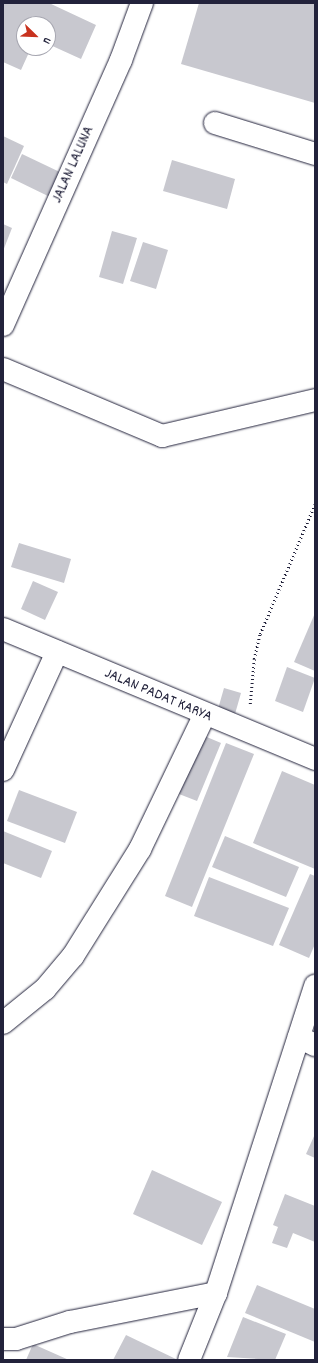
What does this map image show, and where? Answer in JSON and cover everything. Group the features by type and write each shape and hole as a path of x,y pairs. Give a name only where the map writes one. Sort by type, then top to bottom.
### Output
{"street":[{"name":"JALAN LALUNA","path":"3,325 121,60 142,3"},
{"path":"215,123 315,154"},
{"path":"3,369 162,436 315,400"},
{"name":"JALAN PADAT KARYA","path":"3,629 204,716 260,736 315,760"},
{"path":"3,770 57,652"},
{"path":"3,1023 45,988 73,956 140,849 204,716"},
{"path":"189,1360 216,1293 307,1041 315,986"},
{"path":"3,1339 16,1339 70,1322 216,1293"}],"path":[{"path":"260,736 250,711 254,659 260,634 315,504"}],"building":[{"path":"3,3 49,3 96,25 81,59 56,48 56,16 16,16 16,56 27,56 21,70 3,62"},
{"path":"199,3 315,3 315,103 181,64"},
{"path":"3,136 24,146 7,184 3,182"},
{"path":"22,154 64,174 52,198 11,178"},
{"path":"172,160 235,179 227,209 163,191"},
{"path":"3,224 12,228 3,251"},
{"path":"112,231 137,238 123,284 99,277"},
{"path":"143,242 168,250 156,289 130,281"},
{"path":"19,543 71,559 64,583 11,567"},
{"path":"33,581 58,592 45,620 21,609"},
{"path":"315,613 315,671 294,662"},
{"path":"287,667 315,678 303,712 275,701"},
{"path":"224,688 241,693 235,714 218,709"},
{"path":"202,735 221,743 197,801 179,794"},
{"path":"226,743 254,754 192,907 165,896"},
{"path":"282,771 315,785 315,869 253,843"},
{"path":"19,790 77,812 65,843 7,821"},
{"path":"3,831 52,851 41,878 3,863"},
{"path":"225,836 299,867 286,897 212,867"},
{"path":"310,874 315,876 315,944 309,958 279,945"},
{"path":"209,877 289,908 273,946 194,916"},
{"path":"315,1134 315,1158 306,1154"},
{"path":"152,1170 222,1202 202,1245 133,1214"},
{"path":"285,1194 315,1206 315,1242 293,1233 287,1248 272,1243 278,1227 273,1225"},
{"path":"257,1285 315,1309 315,1342 245,1313"},
{"path":"243,1317 286,1334 275,1360 227,1357"},
{"path":"126,1335 178,1360 113,1360"},
{"path":"33,1344 69,1360 26,1360"}]}
